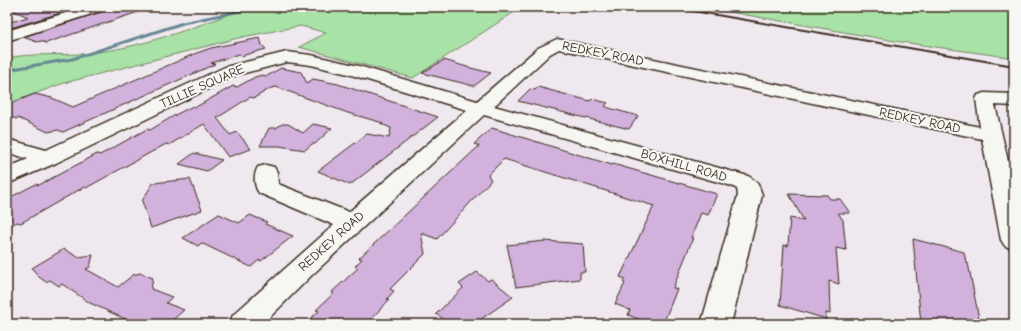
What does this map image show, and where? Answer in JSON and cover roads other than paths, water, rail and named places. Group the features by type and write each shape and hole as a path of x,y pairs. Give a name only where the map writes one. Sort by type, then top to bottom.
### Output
{"street":[{"path":"7,36 99,7"},
{"name":"REDKEY ROAD","path":"244,324 302,268 544,51 557,44 991,135"},
{"name":"TILLIE SQUARE","path":"7,177 231,71 287,57 312,60 353,70 481,108"},
{"path":"1014,100 985,99 991,135 1014,240"},
{"name":"BOXHILL ROAD","path":"481,108 727,176 748,186 750,195 716,324"},
{"path":"7,145 48,158"},
{"path":"266,172 268,188 352,223"}],"waterway":[{"path":"7,70 72,59 183,23 259,7"}],"railway":[{"path":"670,7 1014,66"}]}
